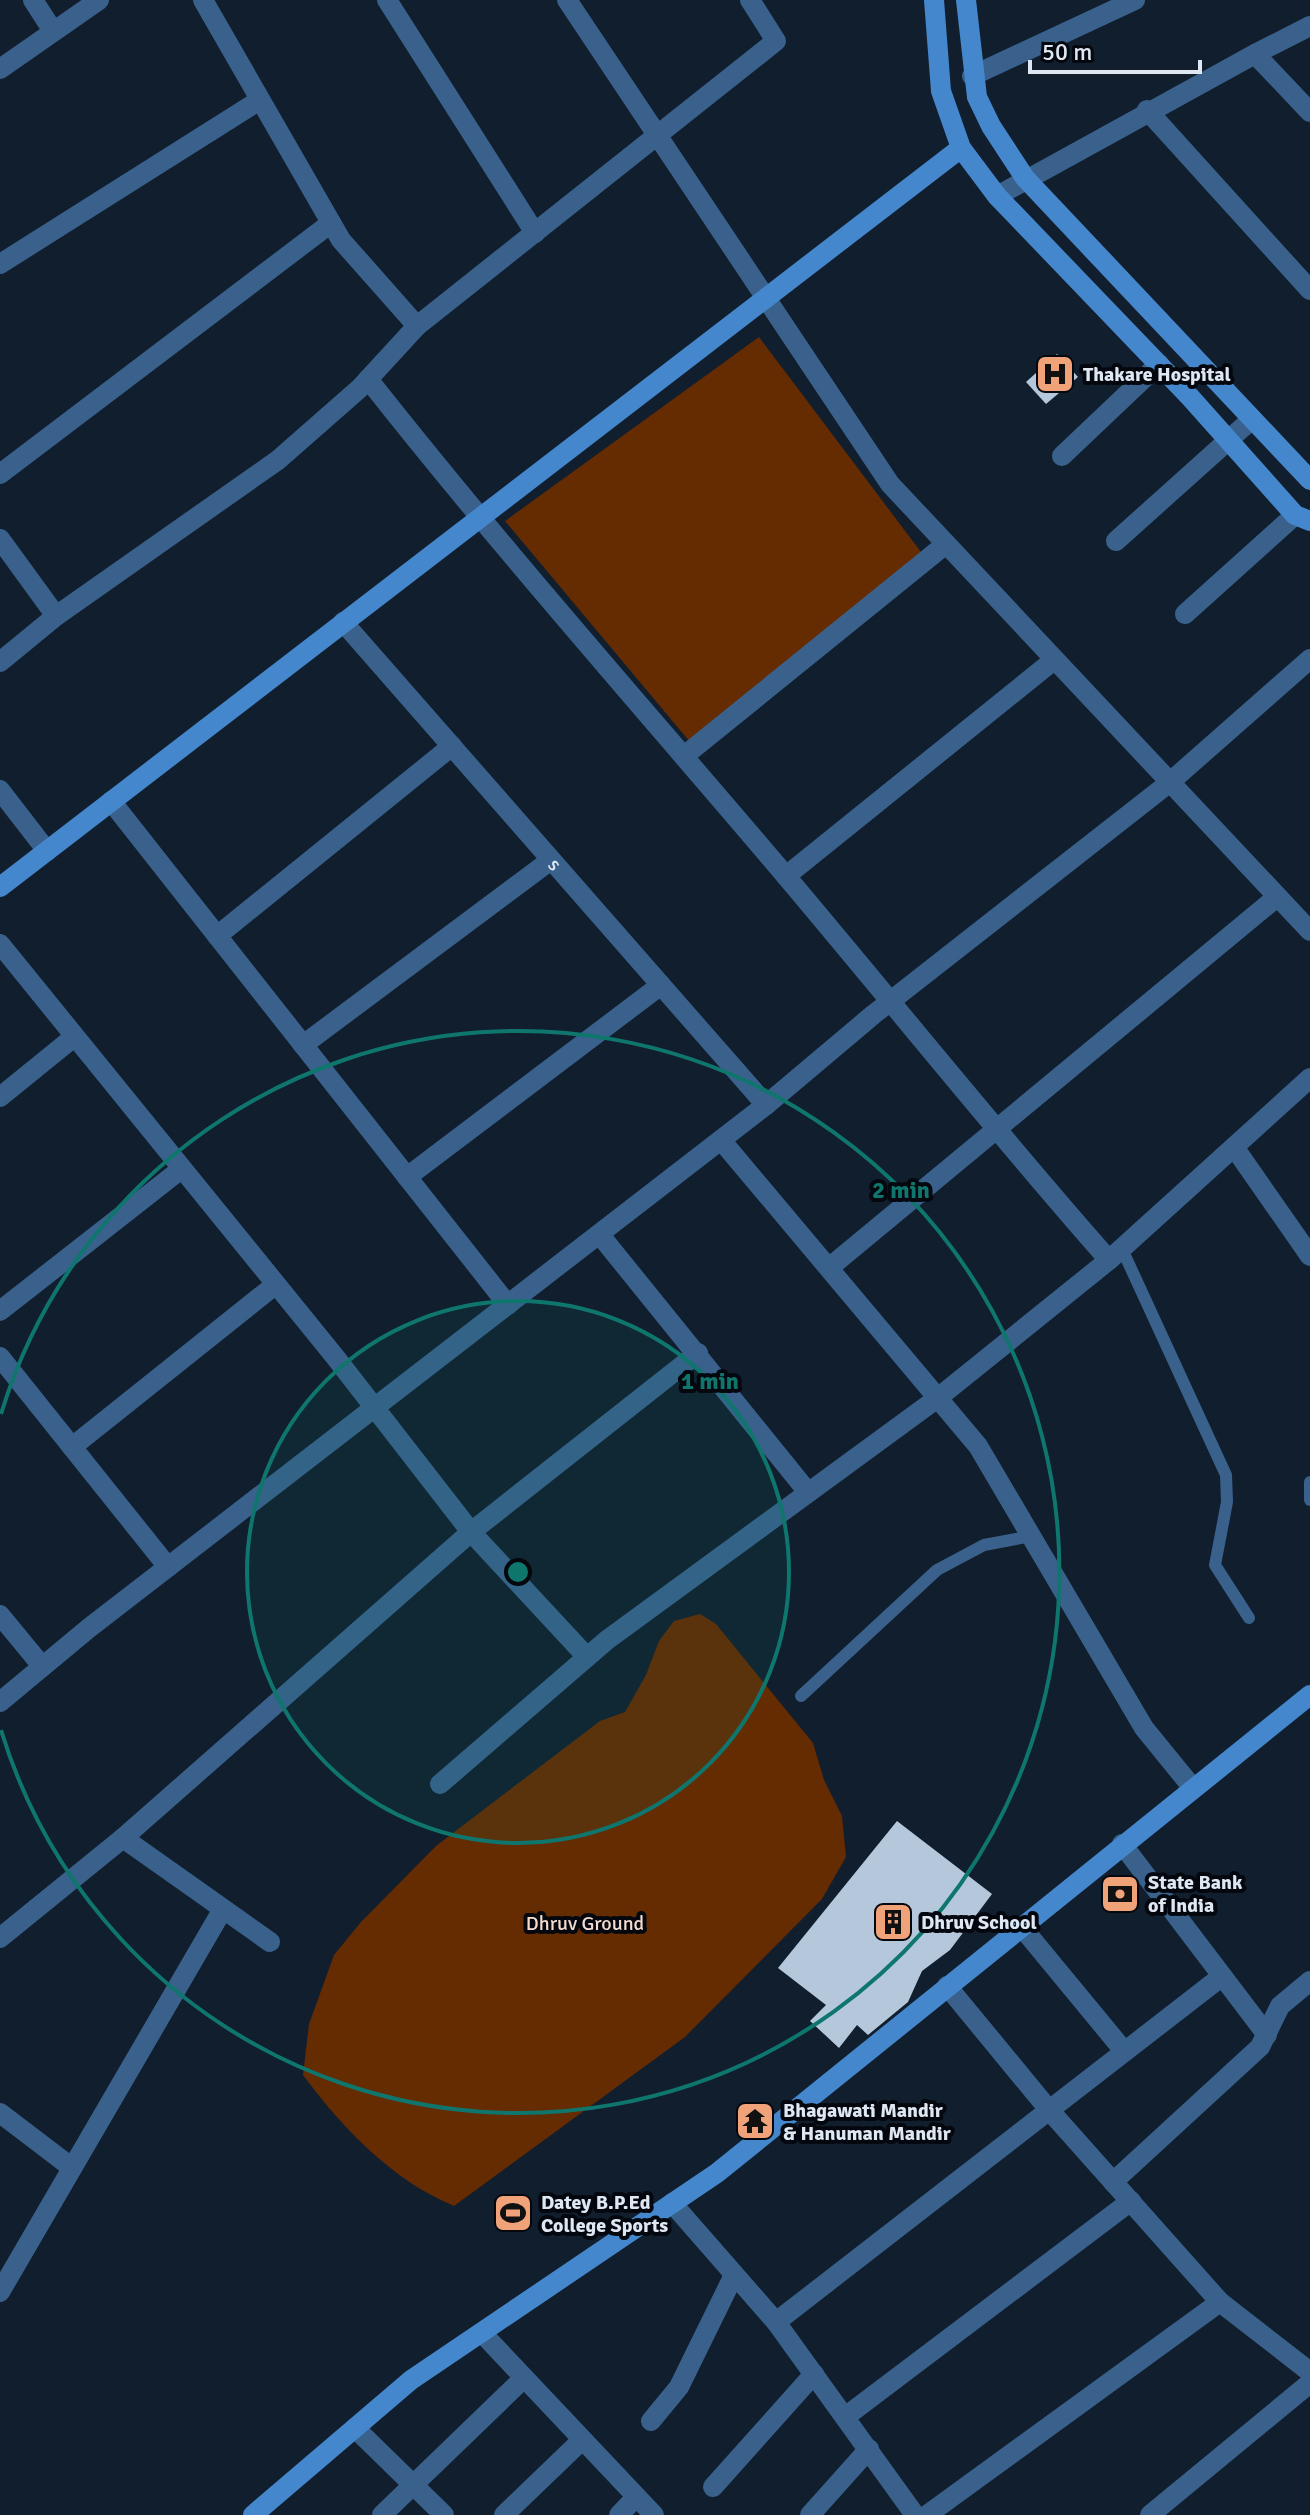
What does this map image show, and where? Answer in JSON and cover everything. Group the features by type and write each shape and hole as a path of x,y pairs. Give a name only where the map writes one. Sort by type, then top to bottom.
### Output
{"street":[{"path":"33,0 53,31"},
{"path":"0,69 99,0"},
{"path":"203,0 341,240 417,326"},
{"path":"387,0 535,233"},
{"path":"567,0 890,484 1310,931"},
{"path":"0,662 56,616 278,460 368,379 417,326 776,41 750,0"},
{"path":"934,0 941,91 961,148 997,196 1302,518 1185,614"},
{"path":"966,0 972,76 981,110 1025,178 1310,480"},
{"path":"972,76 1108,6 1135,0"},
{"path":"997,196 1147,110 1310,26"},
{"path":"1255,54 1310,112"},
{"path":"0,264 260,100"},
{"path":"1147,110 1310,290"},
{"path":"0,887 764,296 961,148"},
{"path":"0,474 331,223"},
{"path":"1062,456 1159,364"},
{"path":"368,379 477,518 786,876 995,1129 1116,1254"},
{"path":"1116,541 1252,419"},
{"path":"0,539 56,616"},
{"path":"684,756 946,544"},
{"name":"s","path":"343,622 766,1105"},
{"path":"0,1702 168,1567 766,1105 890,1002 1169,783 1310,659"},
{"path":"786,876 1054,660"},
{"path":"217,936 452,746"},
{"path":"0,790 47,851"},
{"path":"111,801 508,1305"},
{"path":"303,1045 551,860"},
{"path":"830,1267 1277,897"},
{"path":"0,944 471,1532 587,1657"},
{"path":"407,1177 661,985"},
{"path":"0,1097 74,1037"},
{"path":"440,1784 587,1657 807,1491 845,1468 939,1397 1116,1254 1310,1078"},
{"path":"721,1140 978,1446 1144,1728 1192,1787"},
{"path":"1234,1147 1310,1256"},
{"path":"0,1311 180,1170"},
{"path":"600,1235 807,1491"},
{"path":"72,1447 275,1285"},
{"path":"0,1938 123,1838 471,1532 698,1353"},
{"path":"0,1357 168,1567"},
{"path":"0,1615 42,1666"},
{"path":"253,2515 411,2380 717,2173 1192,1787 1310,1695"},
{"path":"123,1838 270,1942"},
{"path":"1122,1844 1267,2035"},
{"path":"0,2292 223,1909"},
{"path":"1021,1926 1124,2051"},
{"path":"776,2322 1221,1977"},
{"path":"1113,2182 1260,2047 1280,2006 1310,1981"},
{"path":"947,1986 1050,2111 1220,2302 1310,2372"},
{"path":"0,2113 71,2167"},
{"path":"845,2417 1131,2201"},
{"path":"672,2203 776,2322 915,2515"},
{"path":"651,2421 679,2387 734,2275"},
{"path":"927,2515 1220,2302"},
{"path":"482,2333 654,2515"},
{"path":"713,2487 814,2374"},
{"path":"382,2515 524,2378"},
{"path":"1156,2513 1310,2383"},
{"path":"355,2428 444,2515"},
{"path":"504,2515 582,2440"},
{"path":"810,2515 869,2449"},
{"path":"619,2515 636,2497"}],"lane":[{"path":"1116,1254 1226,1475 1227,1502 1215,1565 1249,1618"},
{"path":"1310,1482 1310,1500"},
{"path":"801,1696 937,1570 984,1545 1032,1536"}],"green space":[{"path":"759,337 921,552 690,742 505,521"},
{"name":"Dhruv Ground","path":"700,1614 716,1624 813,1743 824,1780 842,1816 846,1857 822,1899 685,2037 454,2206 410,2182 370,2151 335,2115 303,2075 309,2024 334,1955 361,1922 436,1846 600,1721 625,1712 646,1675 659,1641 674,1621"}],"building":[{"path":"1057,354 1078,377 1046,404 1026,382"},
{"name":"Dhruv School","path":"897,1821 992,1894 950,1950 922,1971 908,2002 868,2035 857,2025 839,2048 810,2021 826,2005 778,1968"}],"place":[{"name":"Thakare Hospital","path":"1055,374"},
{"name":"State Bank of India","path":"1120,1894"},
{"name":"Dhruv School","path":"893,1922"},
{"name":"Bhagawati Mandir & Hanuman Mandir","path":"755,2121"},
{"name":"Datey B.P.Ed College Sports","path":"513,2213"}]}
